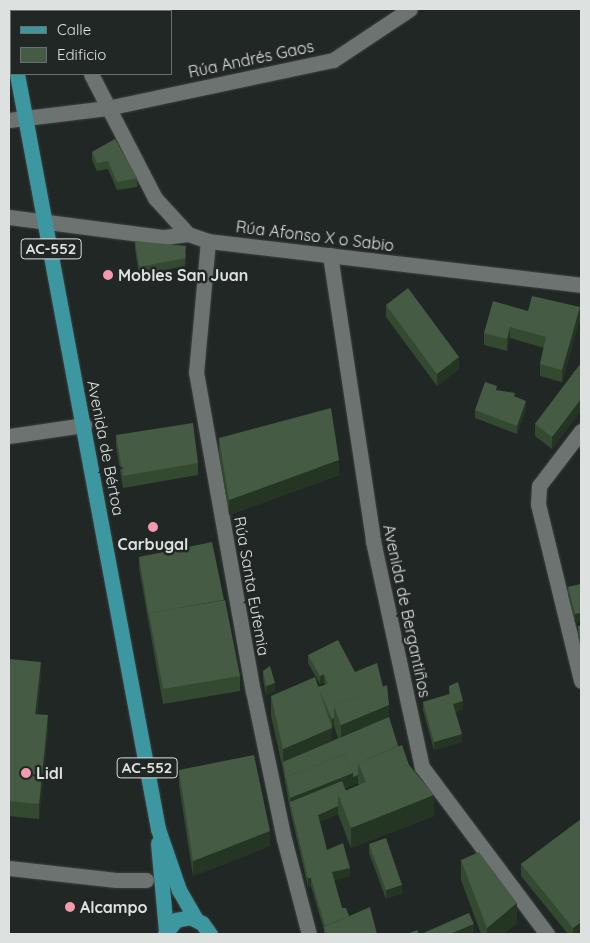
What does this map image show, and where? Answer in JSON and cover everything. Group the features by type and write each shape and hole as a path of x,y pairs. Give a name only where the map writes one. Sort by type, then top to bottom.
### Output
{"main road":[{"name":"Avenida de Bértoa","path":"17,75 158,829 179,890 207,929"},
{"name":"Avenida de Bértoa","path":"158,829 158,852 165,932"},
{"name":"AC-552","path":"165,932 176,920 207,929"}],"street":[{"name":"Rúa Andrés Gaos","path":"9,120 25,116 107,108 333,60 410,9"},
{"path":"91,75 154,198 188,234"},
{"name":"Rúa Afonso X o Sabio","path":"9,217 164,237 188,234 208,241 581,285"},
{"name":"Rúa Santa Eufemia","path":"208,241 196,372 253,691 284,838 309,934"},
{"name":"Avenida de Bergantiños","path":"330,255 373,541 422,767 548,934"},
{"path":"9,436 84,425"},
{"path":"581,431 539,486 538,504 581,681"},
{"path":"146,880 158,852"},
{"path":"9,868 106,879 146,880"},
{"path":"146,880 162,904"}],"building":[{"path":"115,139 137,178 117,182 108,161 97,163 92,152"},
{"path":"135,241 186,246 185,258 139,267"},
{"path":"408,288 459,357 437,374 386,305"},
{"path":"532,296 580,307 562,370 540,364 546,337 510,327 507,339 484,333 493,301 528,311"},
{"path":"581,363 581,399 552,437 535,424"},
{"path":"485,382 497,386 496,390 515,393 514,396 526,401 517,426 475,410"},
{"path":"331,408 339,460 229,500 219,438"},
{"path":"193,423 198,463 123,476 116,435"},
{"path":"212,542 224,600 149,613 149,616 139,557"},
{"path":"581,584 581,613 575,614 568,587"},
{"path":"225,600 240,676 163,689 149,613"},
{"path":"578,626 581,626 581,642"},
{"path":"338,640 355,672 377,663 383,687 334,706 334,718 332,719 318,687 328,684 324,674 320,676 308,655"},
{"name":"Lidl","path":"9,659 41,662 35,714 48,715 39,804 9,801"},
{"path":"270,666 275,683 266,686 263,671"},
{"path":"315,677 332,728 283,749 271,696"},
{"path":"458,682 463,701 453,704 462,734 434,742 423,702 450,694 449,686"},
{"path":"387,685 389,705 341,725 334,706"},
{"path":"389,717 398,746 358,763 358,775 353,777 345,754 286,777 286,780 283,762"},
{"path":"402,745 409,765 434,795 351,828 338,794 366,782 358,763"},
{"path":"345,754 353,773 290,798 286,777"},
{"path":"254,755 270,831 193,861 179,770"},
{"path":"342,781 346,791 338,794 338,806 318,815 327,850 343,843 350,868 332,872 342,908 346,908 349,916 325,926 311,878 308,878 290,802"},
{"path":"581,819 581,922 573,928 521,864"},
{"path":"386,838 402,885 386,890 369,844"},
{"path":"479,852 517,903 487,928 461,860"},
{"path":"370,907 377,934 326,934 324,927"},
{"path":"469,913 474,924 450,934 421,934"},
{"path":"417,930 419,934 407,934"}],"place":[{"name":"Mobles San Juan","path":"108,275"},
{"name":"Carbugal","path":"153,527"},
{"name":"Lidl","path":"26,773"},
{"name":"Alcampo","path":"70,907"}]}
